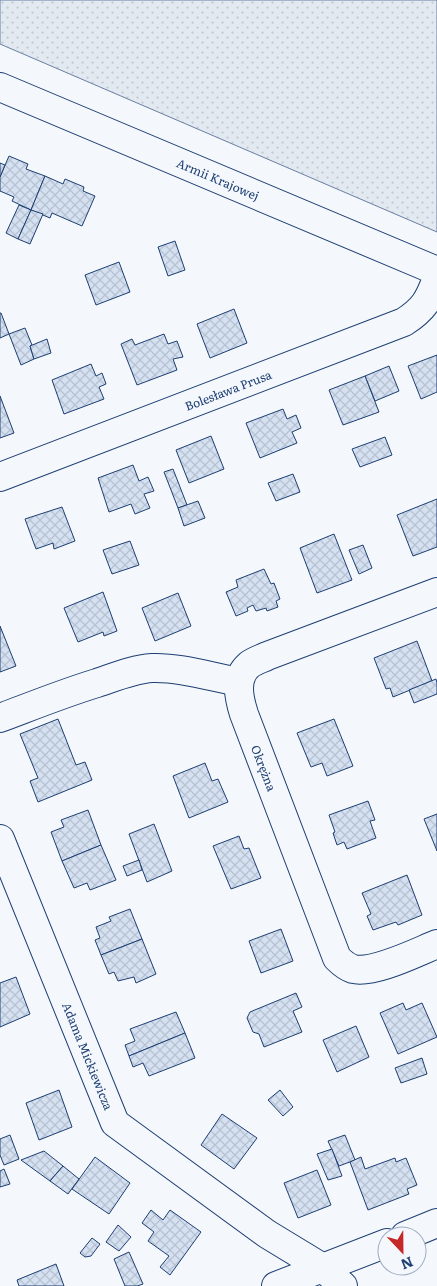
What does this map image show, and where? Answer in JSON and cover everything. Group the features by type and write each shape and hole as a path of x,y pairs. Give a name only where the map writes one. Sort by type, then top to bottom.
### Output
{"street":[{"name":"Armii Krajowej","path":"0,87 437,271"},
{"name":"Bolesława Prusa","path":"0,477 404,322 417,313 428,300 437,278"},
{"path":"0,718 65,693 128,673 151,668 172,669 239,682 249,665 267,656 437,592"},
{"name":"Okrężna","path":"239,682 239,698 244,714 337,958 353,969 365,970 376,968 437,944"},
{"name":"Adama Mickiewicza","path":"0,838 115,1123 267,1234 323,1268 343,1286"},
{"path":"276,1286 377,1247"}],"shaded area":[{"path":"0,0 437,0 437,232 0,44"}],"building":[{"path":"9,156 28,164 26,169 45,176 31,210 12,201 14,197 0,191 0,177"},
{"path":"0,163 5,165 0,177"},
{"path":"45,176 63,184 65,179 84,187 83,191 95,196 82,226 52,213 50,218 31,210"},
{"path":"19,205 31,210 18,239 6,233"},
{"path":"31,210 43,214 30,244 18,239"},
{"path":"175,241 185,270 168,276 158,247"},
{"path":"119,262 130,292 96,305 85,275"},
{"path":"234,309 247,343 210,358 197,324"},
{"path":"0,313 9,334 0,338"},
{"path":"25,328 32,345 30,346 34,359 21,365 9,334"},
{"path":"164,334 168,344 177,341 183,357 173,359 177,370 137,385 121,344 132,339 135,345"},
{"path":"47,339 51,353 34,359 30,346"},
{"path":"437,355 437,392 421,399 408,366"},
{"path":"91,364 96,376 102,373 106,384 99,387 104,399 64,414 52,380"},
{"path":"389,366 399,391 375,401 365,376"},
{"path":"365,376 379,412 343,425 329,390"},
{"path":"0,396 14,433 0,438"},
{"path":"283,409 287,419 296,415 301,428 292,432 297,443 260,458 246,423"},
{"path":"211,436 224,469 189,483 176,450"},
{"path":"385,437 392,455 360,467 352,449"},
{"path":"133,465 139,481 148,477 154,491 144,494 150,508 135,514 131,504 109,512 98,478"},
{"path":"173,469 187,505 178,508 164,472"},
{"path":"293,474 300,492 276,501 268,483"},
{"path":"437,499 437,547 413,556 397,515"},
{"path":"198,501 205,518 184,526 178,508"},
{"path":"62,507 75,541 54,549 53,543 36,549 25,519"},
{"path":"334,534 352,580 317,593 300,548"},
{"path":"130,541 139,565 112,574 103,550"},
{"path":"363,545 372,568 359,574 349,550"},
{"path":"264,569 271,584 274,583 280,599 276,601 278,607 267,611 266,608 256,611 253,605 247,608 248,611 236,616 226,592 238,587 236,580"},
{"path":"103,592 117,631 104,636 103,632 78,642 64,608"},
{"path":"178,593 191,626 155,641 142,608"},
{"path":"0,626 16,666 0,672"},
{"path":"417,641 432,681 393,697 390,688 386,689 374,658"},
{"path":"436,679 437,694 414,703 409,690"},
{"path":"58,719 76,765 85,762 92,780 38,802 30,781 38,778 20,734"},
{"path":"334,719 353,766 327,776 322,763 311,767 297,733"},
{"path":"205,763 212,781 218,779 228,802 189,818 173,776"},
{"path":"368,801 375,820 370,821 376,838 347,849 344,842 337,845 329,815"},
{"path":"88,810 101,845 62,861 51,832 64,827 61,820"},
{"path":"437,814 437,851 424,819"},
{"path":"154,824 172,871 147,882 129,834"},
{"path":"239,836 244,849 249,848 261,878 231,889 213,846"},
{"path":"101,845 116,880 90,890 87,883 74,888 62,861"},
{"path":"139,860 142,870 127,876 123,866"},
{"path":"407,875 422,915 398,925 396,922 373,930 367,916 371,914 362,893"},
{"path":"130,909 142,939 101,955 95,940 100,938 96,927 111,921 109,917"},
{"path":"281,929 293,961 261,973 249,941"},
{"path":"142,939 156,974 136,983 134,977 118,981 114,972 109,974 101,955"},
{"path":"16,977 30,1014 0,1027 0,983"},
{"path":"296,993 302,1007 293,1011 302,1032 264,1047 259,1034 253,1032 247,1018 250,1012"},
{"path":"403,1003 406,1010 422,1003 437,1037 398,1054 380,1013"},
{"path":"176,1012 185,1033 129,1056 125,1045 135,1041 130,1029"},
{"path":"356,1026 369,1057 337,1072 323,1040"},
{"path":"185,1033 195,1058 149,1076 143,1063 133,1067 129,1056"},
{"path":"422,1058 427,1074 401,1083 395,1068"},
{"path":"59,1090 72,1127 39,1140 26,1103"},
{"path":"280,1090 293,1107 283,1116 268,1100"},
{"path":"222,1114 257,1138 234,1169 201,1145"},
{"path":"10,1135 19,1159 4,1165 0,1155 0,1139"},
{"path":"345,1135 355,1160 339,1166 328,1141"},
{"path":"332,1149 342,1176 328,1180 317,1154"},
{"path":"44,1151 63,1166 50,1181 21,1160"},
{"path":"95,1157 130,1183 109,1214 72,1189"},
{"path":"361,1157 365,1169 395,1158 396,1162 406,1158 417,1185 407,1189 409,1194 368,1210 350,1162"},
{"path":"63,1166 79,1179 68,1194 50,1181"},
{"path":"4,1169 10,1184 0,1187 0,1171"},
{"path":"317,1170 331,1205 298,1218 284,1183"},
{"path":"151,1210 163,1220 170,1210 201,1232 170,1275 160,1267 169,1256 148,1241 154,1232 142,1223"},
{"path":"118,1225 131,1237 119,1251 106,1242"},
{"path":"92,1238 100,1244 91,1256 85,1257 80,1253"},
{"path":"129,1252 143,1284 137,1286 125,1286 114,1259"},
{"path":"56,1264 64,1286 19,1286 17,1280"}]}
